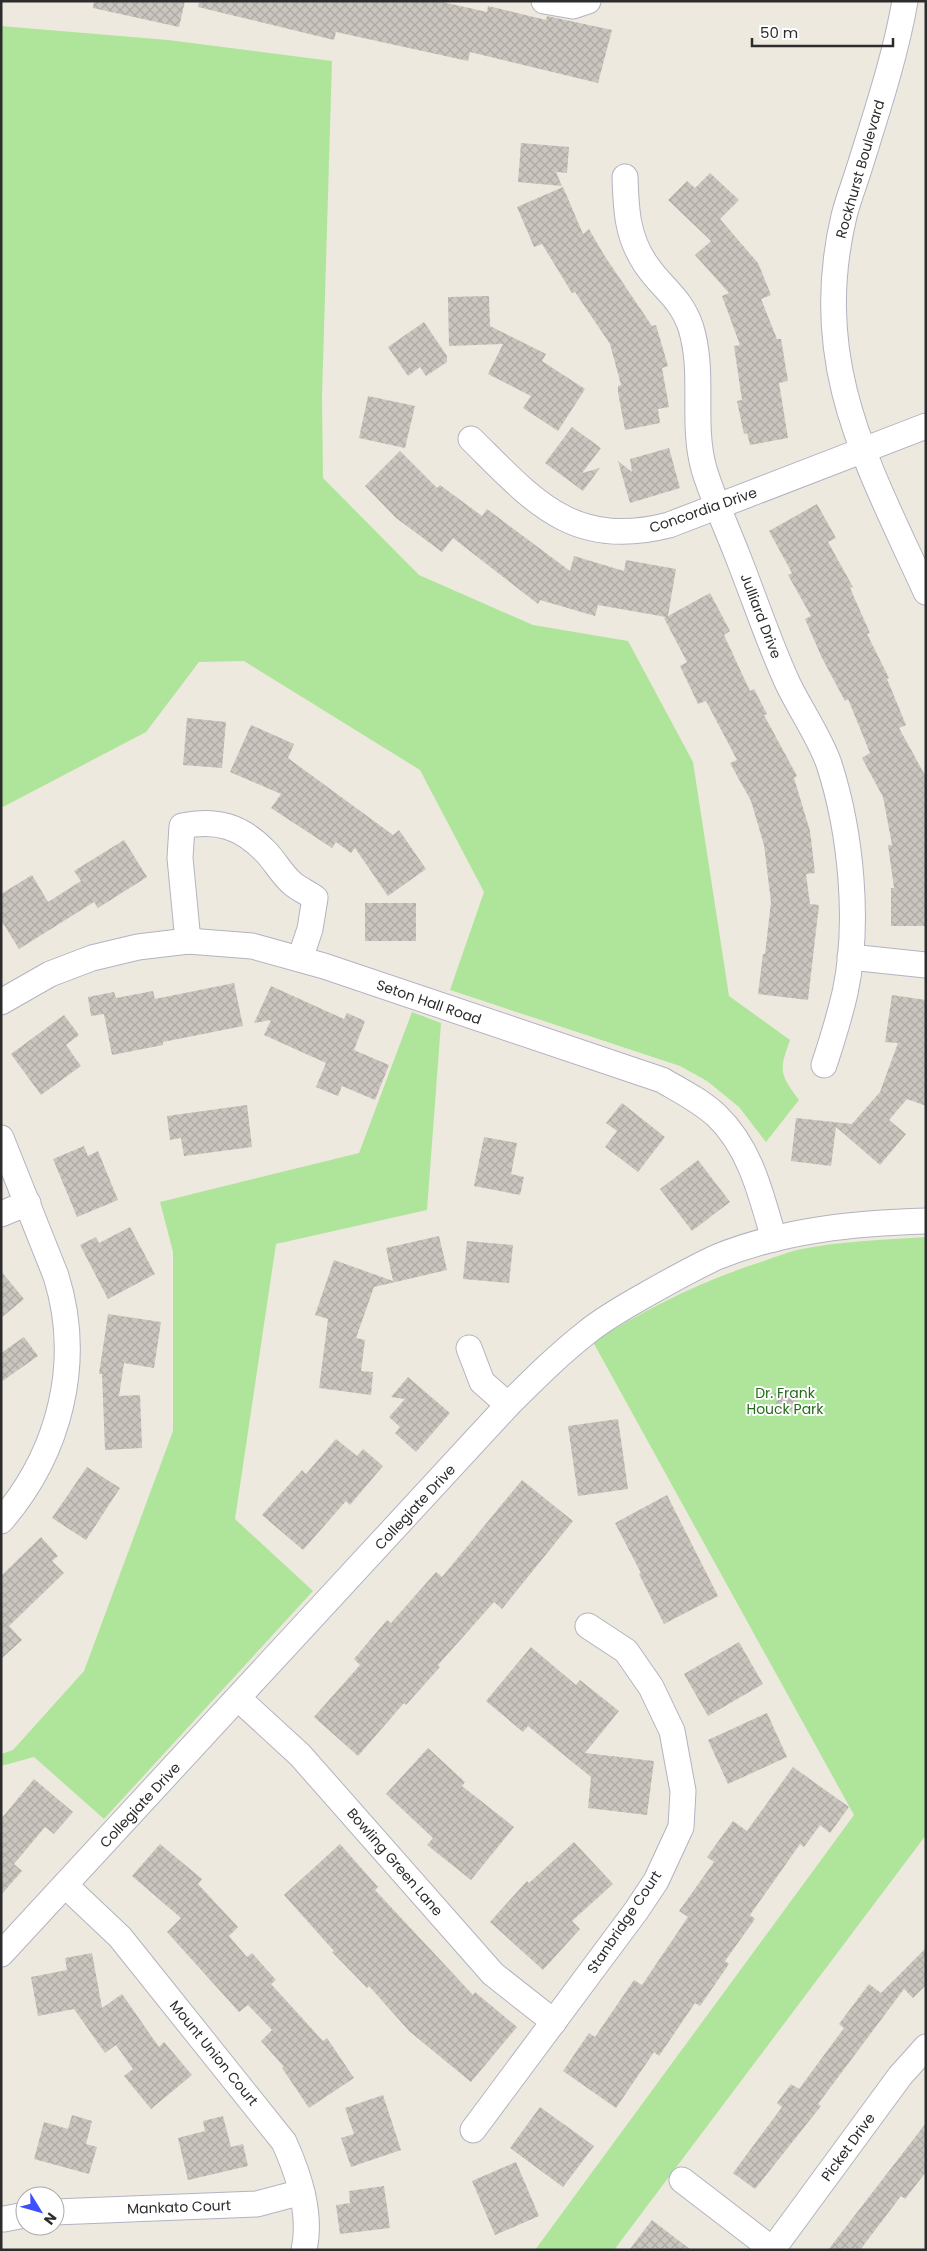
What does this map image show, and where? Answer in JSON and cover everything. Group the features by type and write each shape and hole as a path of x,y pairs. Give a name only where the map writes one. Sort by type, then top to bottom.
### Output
{"street":[{"path":"544,1 573,6 588,1"},
{"name":"Rockhurst Boulevard","path":"905,1 889,68 844,216 835,267 833,311 836,355 844,394 862,452 926,592"},
{"name":"Julliard Drive","path":"626,178 626,216 634,240 645,264 682,307 691,329 697,356 697,414 704,467 789,686 828,763 848,845 852,898 850,957 845,991 824,1065"},
{"name":"Concordia Drive","path":"471,439 524,492 547,510 572,522 594,529 618,532 648,530 669,525 926,426"},
{"path":"188,941 180,858 182,826 200,822 215,823 231,827 253,840 292,883 315,898 310,929 300,959"},
{"name":"Seton Hall Road","path":"1,1002 50,974 92,958 151,944 188,941 252,946 300,959 662,1080 690,1096 716,1115 734,1136 748,1160 759,1186 774,1239"},
{"path":"850,957 926,965"},
{"path":"1,1138 64,1299 68,1347 67,1378 60,1414 48,1448 33,1478 17,1503 1,1521"},
{"path":"1,1214 28,1204"},
{"name":"Collegiate Drive","path":"1,1954 239,1699 508,1405 553,1360 587,1332 678,1276 718,1257 774,1239 841,1226 926,1220"},
{"path":"469,1348 482,1382 508,1405"},
{"name":"Stanbridge Court","path":"473,2130 656,1881 681,1827 683,1791 672,1731 651,1687 626,1651 588,1626"},
{"name":"Bowling Green Lane","path":"239,1699 300,1755 494,1974 514,1992 554,2022"},
{"name":"Mount Union Court","path":"65,1885 120,1937 284,2142 302,2192 306,2218 304,2250"},
{"name":"Picket Drive","path":"773,2250 900,2076 926,2047"},
{"path":"682,2180 773,2250"},
{"name":"Mankato Court","path":"65,2212 257,2204 302,2192"}],"green space":[{"path":"1,26 168,40 332,61 322,397 323,478 419,575 533,625 628,641 693,762 729,996 790,1040 784,1059 783,1072 788,1084 799,1100 766,1142 739,1107 707,1081 680,1066 450,990 484,892 420,770 244,661 199,662 146,732 1,808"},
{"path":"412,1012 441,1023 427,1210 276,1244 235,1519 313,1591 104,1819 34,1757 1,1766 1,1754 13,1750 84,1671 173,1431 173,1252 160,1202 359,1153"},
{"name":"Dr. Frank Houck Park","path":"926,1237 926,1835 614,2250 535,2250 854,1815 593,1342 633,1318 695,1287 797,1250 845,1243"}],"building":[{"path":"94,1 185,1 179,27 93,8"},
{"path":"199,1 438,1 487,12 488,6 546,20 547,16 612,30 598,83 470,52 468,61 336,32 334,40 198,7"},
{"path":"521,143 569,147 567,173 556,172 562,186 518,182"},
{"path":"710,173 739,200 720,219 758,263 771,295 761,299 777,339 781,339 788,381 779,383 788,438 750,445 747,433 744,434 737,401 742,400 734,346 740,345 722,296 729,293 695,255 711,241 668,200 687,181 695,188"},
{"path":"563,187 583,234 589,229 604,255 652,326 656,325 668,366 662,368 669,407 658,409 660,423 625,430 618,392 618,386 621,385 610,344 575,292 572,293 542,244 534,247 517,207"},
{"path":"489,296 490,326 546,354 542,361 585,389 558,431 523,408 531,396 488,374 503,344 449,346 448,297"},
{"path":"424,322 447,356 447,362 426,376 420,367 408,376 388,347"},
{"path":"368,396 415,406 405,448 359,438"},
{"path":"572,427 601,448 582,473 600,468 583,491 545,463"},
{"path":"669,448 680,488 630,503 618,461 632,472 630,459"},
{"path":"400,451 437,488 440,485 482,516 487,509 570,571 574,556 624,571 626,560 676,569 668,616 710,593 730,631 724,635 750,691 754,689 767,714 764,715 797,776 794,778 810,831 815,873 806,874 810,904 819,905 808,1000 758,994 771,902 764,845 751,801 730,763 737,760 706,701 698,704 680,666 687,662 664,618 666,617 598,605 595,616 540,600 538,604 453,538 442,552 396,518 365,486"},
{"path":"817,504 836,538 828,542 853,587 850,588 870,633 867,634 889,678 887,679 906,725 899,728 926,777 926,926 891,926 891,888 894,888 888,845 892,845 883,797 862,758 870,753 848,699 845,701 822,658 805,619 811,616 788,575 792,573 769,531"},
{"path":"187,718 226,722 222,768 183,765"},
{"path":"251,725 294,744 288,758 393,835 399,830 426,869 388,896 355,848 351,853 336,842 332,848 271,808 281,794 230,772"},
{"path":"124,840 147,877 98,908 94,902 19,949 1,920 1,894 32,875 48,902 81,881 74,871"},
{"path":"365,903 416,903 416,941 365,941"},
{"path":"234,983 243,1026 163,1042 163,1045 112,1055 104,1014 91,1016 88,997 114,992 116,998 153,991 155,999"},
{"path":"271,986 344,1019 347,1013 365,1021 354,1050 389,1065 375,1100 342,1086 338,1096 316,1087 326,1063 264,1035 271,1020 254,1023"},
{"path":"892,995 926,1000 926,1106 907,1099 889,1120 906,1134 880,1165 836,1127 831,1166 791,1161 796,1118 852,1124 880,1092 898,1043 885,1042"},
{"path":"64,1015 79,1035 66,1045 81,1066 41,1095 11,1054"},
{"path":"622,1103 665,1137 638,1172 605,1147 617,1131 606,1123"},
{"path":"247,1105 252,1147 184,1156 181,1138 170,1140 167,1116"},
{"path":"484,1137 517,1143 511,1174 524,1177 520,1195 474,1186"},
{"path":"84,1146 88,1156 98,1151 118,1200 77,1217 53,1159"},
{"path":"698,1160 730,1202 692,1231 660,1189"},
{"path":"130,1227 155,1274 108,1299 80,1245 96,1237 99,1243"},
{"path":"439,1236 447,1270 374,1287 356,1338 365,1340 361,1371 373,1372 371,1395 319,1388 328,1319 315,1315 334,1260 393,1281 386,1248"},
{"path":"467,1241 513,1245 509,1283 463,1279"},
{"path":"1,1271 24,1299 1,1318"},
{"path":"108,1314 161,1322 154,1368 124,1363 119,1396 140,1395 142,1448 105,1450 102,1374 99,1374"},
{"path":"24,1337 38,1356 1,1382 1,1353"},
{"path":"408,1377 450,1413 416,1452 395,1433 400,1427 389,1417 405,1399 391,1397"},
{"path":"795,1389 799,1408 778,1412 774,1393"},
{"path":"618,1419 628,1489 578,1496 568,1426"},
{"path":"336,1439 357,1456 363,1449 383,1466 350,1505 346,1501 303,1550 262,1515 302,1470 306,1474"},
{"path":"87,1467 120,1488 86,1540 52,1518"},
{"path":"522,1480 573,1521 502,1609 494,1602 438,1665 440,1667 406,1705 404,1703 358,1756 314,1717 360,1665 354,1659 387,1620 391,1623 436,1572 442,1577"},
{"path":"667,1495 718,1596 664,1624 639,1574 641,1573 615,1523"},
{"path":"41,1537 58,1556 52,1561 64,1573 9,1626 22,1640 1,1659 1,1576"},
{"path":"739,1642 763,1684 708,1716 684,1674"},
{"path":"531,1647 576,1685 580,1680 619,1711 585,1753 654,1761 647,1815 588,1808 591,1777 528,1726 523,1732 486,1701"},
{"path":"767,1713 787,1757 728,1784 708,1740"},
{"path":"428,1748 465,1782 462,1786 514,1827 471,1880 427,1845 433,1838 386,1794"},
{"path":"793,1767 849,1807 830,1833 820,1825 804,1847 800,1844 750,1915 755,1919 725,1961 729,1964 700,2006 695,2003 659,2056 654,2052 616,2108 563,2071 589,2033 595,2037 634,1980 642,1985 688,1917 679,1911 714,1862 707,1857 733,1821 747,1831"},
{"path":"34,1779 73,1812 54,1834 45,1827 14,1864 22,1871 1,1895 1,1819"},
{"path":"574,1842 613,1884 572,1921 580,1929 543,1970 490,1922 527,1881 529,1883"},
{"path":"160,1844 202,1879 198,1884 238,1927 229,1936 247,1957 252,1953 276,1980 271,1984 323,2041 327,2038 354,2078 309,2108 282,2068 284,2067 261,2041 272,2030 248,2005 239,2012 167,1932 181,1918 132,1876"},
{"path":"340,1844 378,1887 375,1890 473,1995 475,1992 517,2027 471,2082 409,2031 369,1986 367,1988 332,1952 334,1951 284,1895"},
{"path":"926,1948 926,1985 913,1998 904,1989 818,2104 821,2106 755,2189 733,2173 782,2107 777,2103 791,2084 799,2089 844,2028 839,2024 869,1984 881,1993"},
{"path":"92,1953 102,2008 122,1994 159,2047 164,2042 192,2075 151,2109 124,2076 133,2069 116,2045 105,2053 74,2009 38,2016 31,1977 67,1970 65,1958"},
{"path":"383,2095 401,2150 351,2167 341,2138 354,2134 345,2108"},
{"path":"540,2107 594,2146 563,2187 510,2148"},
{"path":"72,2115 92,2121 86,2144 97,2147 89,2174 34,2159 44,2122 68,2129"},
{"path":"223,2116 231,2147 243,2144 248,2166 188,2180 178,2138 205,2131 203,2121"},
{"path":"926,2123 926,2172 905,2199 901,2196 860,2250 828,2250"},
{"path":"516,2162 539,2216 495,2235 472,2181"},
{"path":"384,2186 390,2228 340,2234 336,2205 350,2203 349,2191"},
{"path":"652,2220 691,2250 629,2250"}]}
